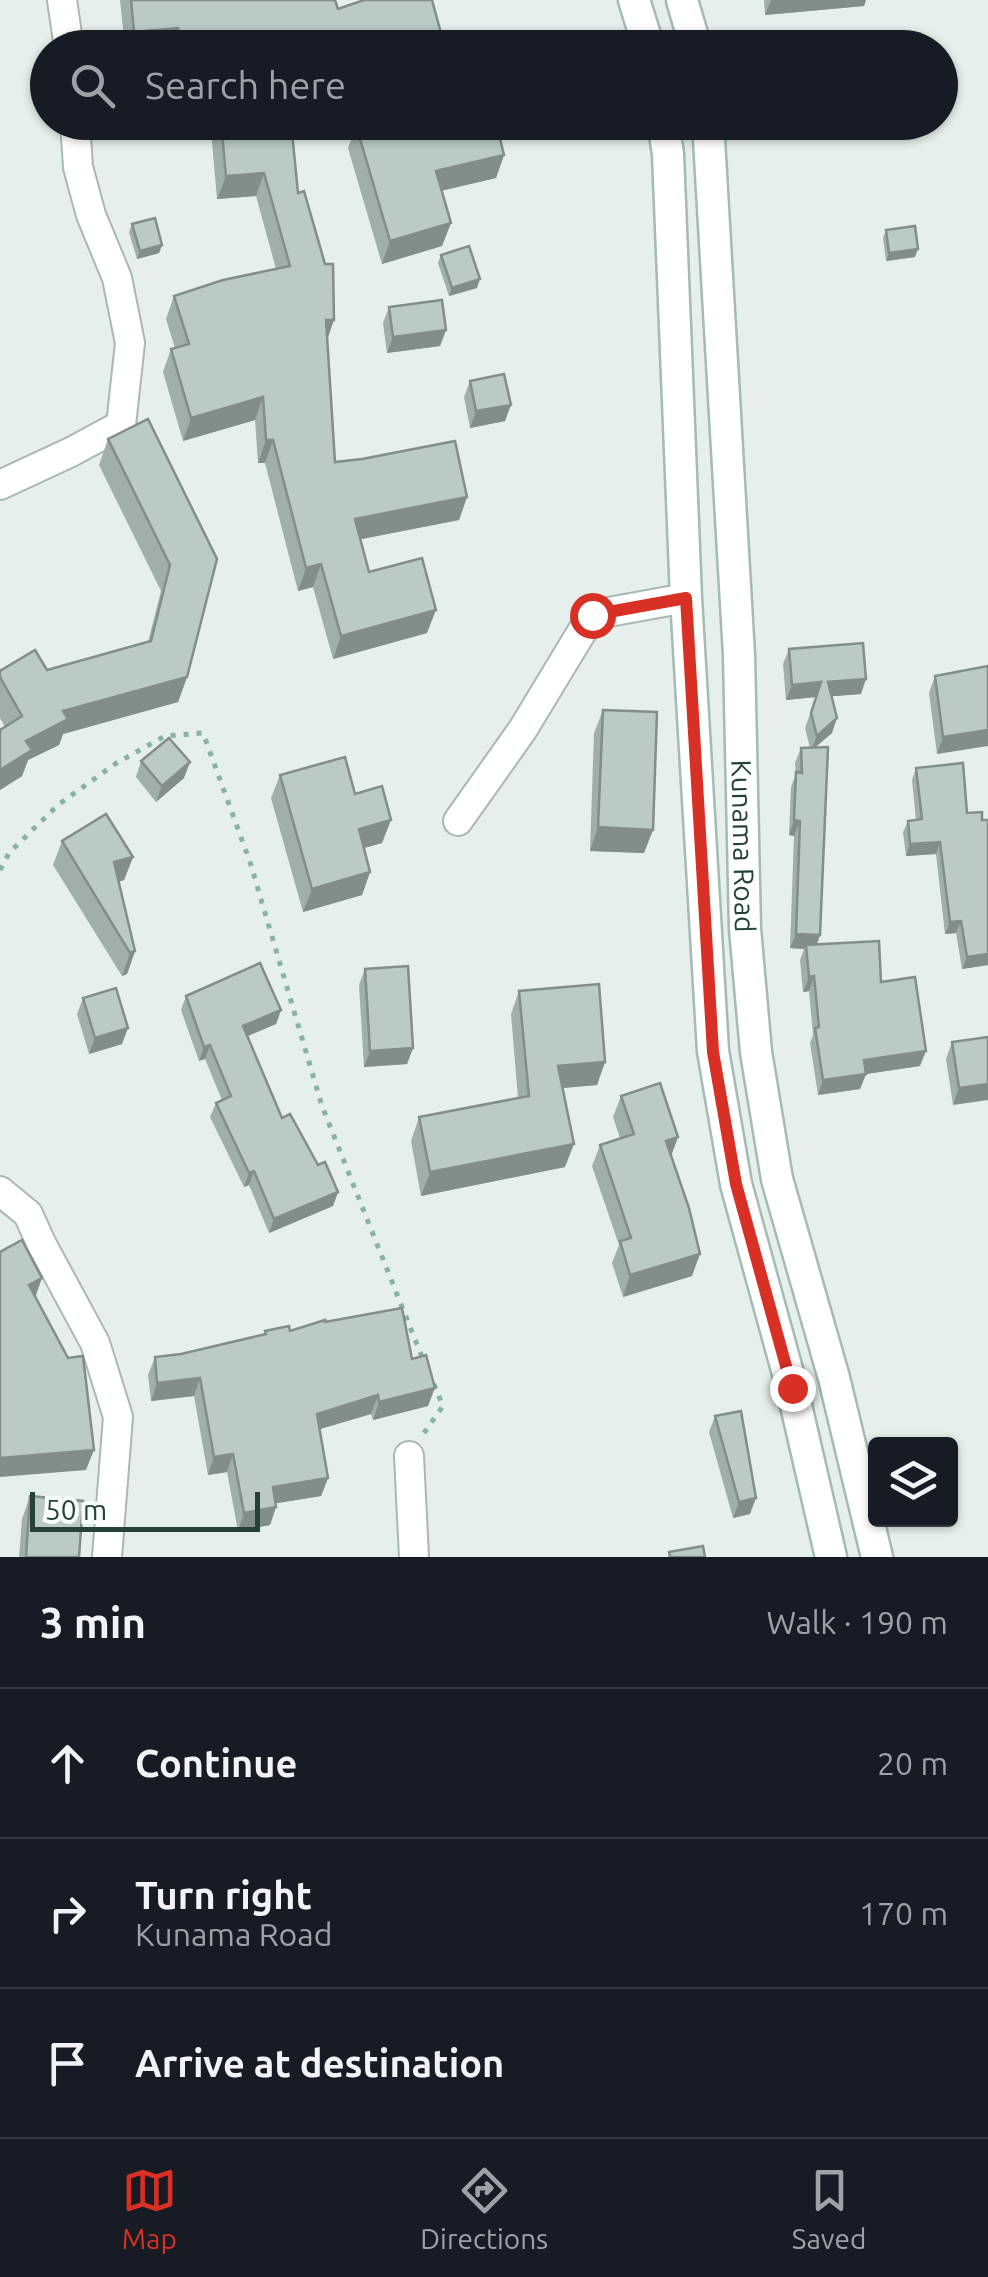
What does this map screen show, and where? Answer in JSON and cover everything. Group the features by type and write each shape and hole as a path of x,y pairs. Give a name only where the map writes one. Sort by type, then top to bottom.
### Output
{"main road":[{"path":"634,0 643,30"},
{"path":"682,0 691,30"},
{"name":"Kunama Road","path":"666,140 686,598 713,1052 736,1184 792,1388 832,1557"},
{"name":"Kunama Road","path":"709,140 739,655 745,928 756,1052 778,1180 834,1378 878,1557"}],"street":[{"path":"62,0 66,30"},
{"path":"0,485 121,425 128,329 118,278 90,216 78,167 76,140"},
{"path":"458,821 523,728 592,615 686,598"},
{"path":"0,1191 28,1214 95,1343 118,1417 108,1557"},
{"path":"409,1456 414,1557"}],"path":[{"path":"0,870 9,853 58,806 115,764 165,736 203,733 250,862 322,1106 443,1406 409,1456"}],"building":[{"path":"131,0 335,0 338,9 364,0 432,0 440,30 178,28 134,30"},
{"path":"223,140 293,140 298,193 304,191 325,264 333,264 334,320 326,320 335,462 455,441 467,497 355,519 369,572 422,558 436,610 341,636 321,564 306,568 273,440 266,440 263,397 191,418 171,349 189,344 174,296 223,280 290,266 264,173 226,176"},
{"path":"360,140 500,140 504,155 436,171 451,223 390,241"},
{"path":"155,218 162,245 140,251 132,224"},
{"path":"915,226 918,249 889,253 886,230"},
{"path":"469,246 480,279 452,288 441,255"},
{"path":"442,300 446,330 393,337 389,307"},
{"path":"504,374 511,405 476,411 470,381"},
{"path":"148,419 217,559 187,677 63,711 68,719 26,741 32,750 0,770 0,730 22,716 0,671 35,650 47,670 151,641 170,565 108,439"},
{"path":"863,643 866,679 828,682 837,718 817,736 811,713 821,682 792,685 789,649"},
{"path":"988,666 988,730 943,737 935,676"},
{"path":"603,710 657,712 653,830 598,827"},
{"path":"169,738 190,762 162,786 141,761"},
{"path":"828,747 820,935 796,934 800,821 794,820 796,772 802,773 801,748"},
{"path":"345,757 355,794 382,786 391,820 359,829 370,872 312,889 280,775"},
{"path":"963,763 967,813 982,812 982,820 988,820 988,954 967,957 961,921 950,922 940,842 910,844 908,821 922,819 916,768"},
{"path":"106,814 133,857 114,862 135,951 130,953 62,841"},
{"path":"879,941 881,982 915,977 926,1051 864,1060 866,1074 823,1080 815,1028 819,1027 814,976 809,977 806,945"},
{"path":"260,963 281,1010 243,1026 282,1118 290,1114 318,1165 325,1162 338,1192 274,1219 254,1171 249,1173 216,1103 231,1096 210,1045 204,1047 186,996"},
{"path":"408,966 413,1048 370,1051 365,969"},
{"path":"599,984 605,1062 558,1066 574,1144 430,1172 419,1117 529,1096 519,991"},
{"path":"116,988 128,1028 95,1038 83,998"},
{"path":"988,1037 988,1084 959,1088 952,1042"},
{"path":"660,1083 678,1137 666,1141 700,1254 630,1275 620,1241 631,1238 600,1145 634,1134 621,1096"},
{"path":"22,1240 42,1278 29,1285 68,1358 83,1356 94,1450 0,1458 0,1252"},
{"path":"402,1308 412,1359 426,1355 435,1388 379,1402 378,1395 317,1414 328,1478 273,1487 276,1507 244,1513 233,1454 214,1457 200,1378 157,1383 155,1357 289,1326 290,1331 325,1320"},
{"path":"741,1411 756,1498 739,1502 715,1416"},
{"path":"30,1496 83,1501 79,1557 26,1557"},
{"path":"703,1546 705,1557 670,1557 669,1552"}],"route":[{"path":"592,615 686,598 713,1052 736,1184 792,1388"}]}
